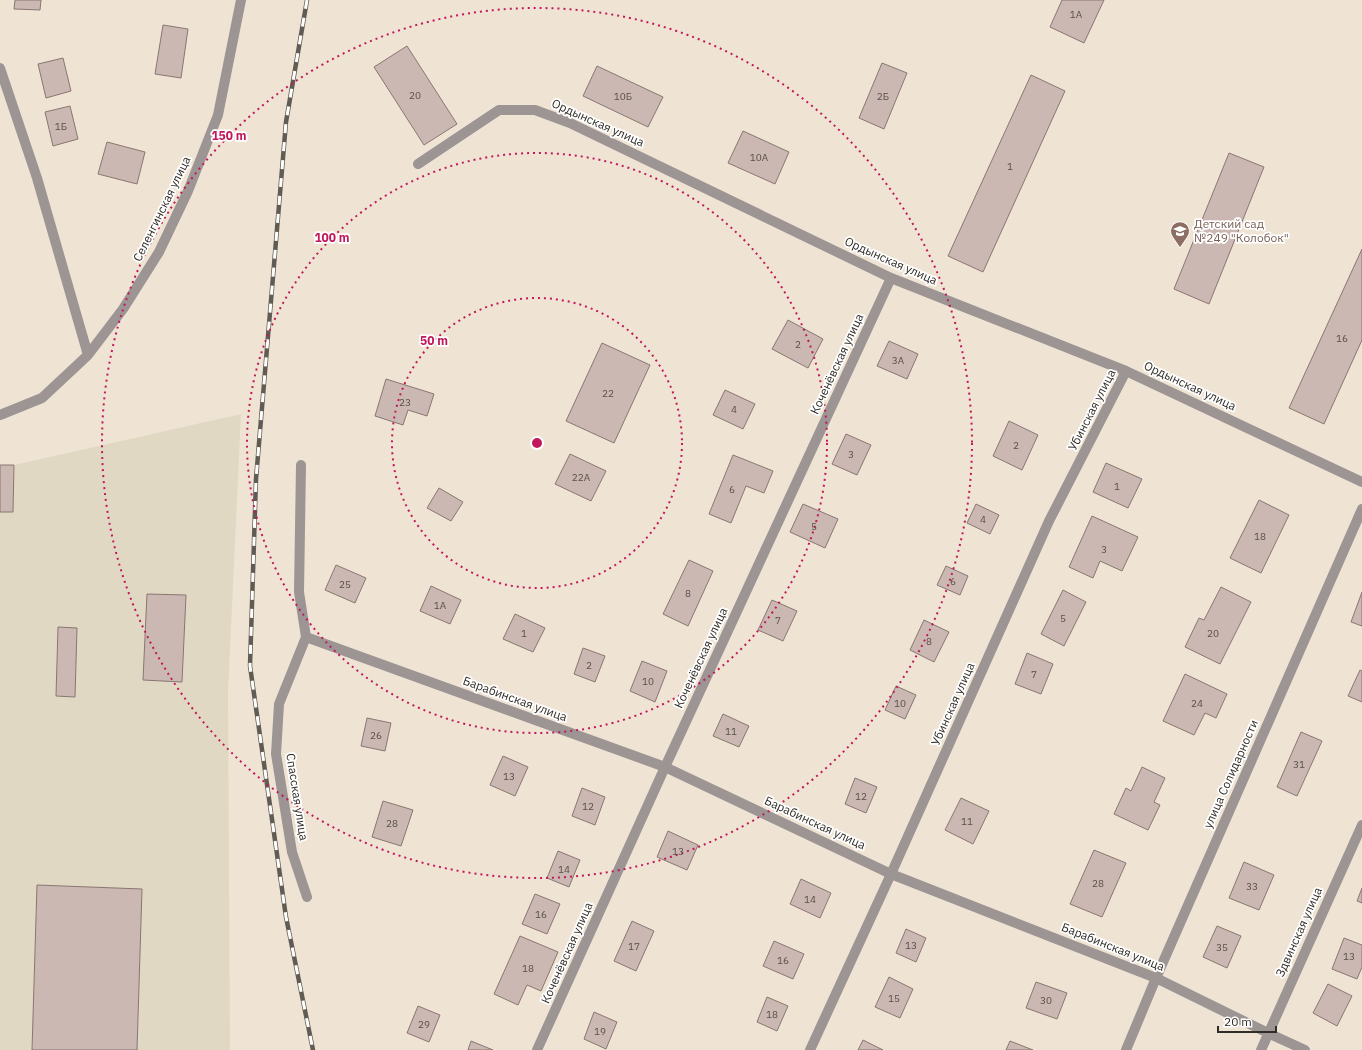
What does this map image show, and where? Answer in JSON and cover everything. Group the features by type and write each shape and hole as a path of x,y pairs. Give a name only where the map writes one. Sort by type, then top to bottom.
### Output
{"street":[{"name":"Селенгинская улица","path":"0,415 42,398 88,355 123,309 159,252 188,191 218,115 241,0"},
{"path":"0,68 37,178 88,355"},
{"name":"Ордынская улица","path":"418,164 499,110 535,110 577,126 891,278 1126,371 1362,482"},
{"name":"Коченёвская улица","path":"537,1050 665,767 891,278"},
{"name":"Убинская улица","path":"810,1050 891,874 1049,521 1126,371"},
{"path":"301,465 299,592 306,638"},
{"name":"улица Солидарности","path":"1126,1050 1156,978 1362,509"},
{"name":"Барабинская улица","path":"306,638 665,767 891,874 1156,978 1305,1050"},
{"name":"Спасская улица","path":"306,638 279,704 276,754 292,852 307,897"},
{"name":"Здвинская улица","path":"1261,1050 1362,826"}],"shaded area":[{"path":"241,414 228,693 230,1050 0,1050 0,465 14,465"}],"building":[{"path":"15,0 41,0 40,10 14,9"},
{"path":"1062,0 1104,0 1084,43 1050,27"},
{"path":"163,25 188,29 181,78 155,74"},
{"path":"407,46 457,124 424,145 374,67"},
{"path":"63,58 71,91 46,98 38,64"},
{"path":"882,63 907,73 884,129 859,118"},
{"path":"597,66 663,97 648,127 583,96"},
{"path":"1031,75 1065,91 983,272 948,256"},
{"path":"70,106 78,139 53,146 45,112"},
{"path":"743,131 789,152 775,184 728,163"},
{"path":"107,142 145,152 137,184 98,174"},
{"path":"1229,153 1264,167 1209,304 1174,289"},
{"path":"1362,249 1362,340 1324,424 1289,408"},
{"path":"788,320 823,339 808,368 772,349"},
{"path":"889,341 918,354 907,379 877,366"},
{"path":"602,343 650,365 614,443 566,421"},
{"path":"386,379 434,394 427,416 408,410 403,425 375,416"},
{"path":"725,390 755,404 743,429 713,415"},
{"path":"1009,421 1038,435 1022,470 993,456"},
{"path":"846,434 871,445 857,475 832,464"},
{"path":"570,454 606,471 591,501 555,484"},
{"path":"733,455 773,471 764,493 746,486 731,523 709,514"},
{"path":"1106,463 1142,479 1128,508 1093,492"},
{"path":"0,465 14,465 13,512 0,512"},
{"path":"439,488 463,502 451,521 427,508"},
{"path":"1259,500 1289,515 1261,573 1230,558"},
{"path":"803,504 838,519 825,548 790,532"},
{"path":"976,504 999,515 990,534 967,523"},
{"path":"1092,516 1138,537 1122,571 1100,561 1093,578 1069,567"},
{"path":"689,560 713,571 688,626 663,614"},
{"path":"336,565 366,578 355,603 325,590"},
{"path":"946,566 968,576 960,595 937,585"},
{"path":"431,586 461,600 450,624 420,611"},
{"path":"1221,587 1251,602 1220,664 1185,647 1199,618 1204,620"},
{"path":"1063,590 1086,602 1064,646 1041,634"},
{"path":"1362,592 1362,626 1351,622"},
{"path":"147,594 186,595 182,682 143,680"},
{"path":"772,600 797,611 783,641 758,630"},
{"path":"515,614 545,628 533,652 503,639"},
{"path":"924,620 949,632 934,662 910,650"},
{"path":"58,627 77,628 75,697 56,696"},
{"path":"583,648 605,656 595,682 574,674"},
{"path":"1027,653 1053,664 1041,694 1015,684"},
{"path":"642,661 667,671 655,702 630,691"},
{"path":"1360,670 1362,671 1362,702 1348,696"},
{"path":"1185,674 1227,694 1216,718 1205,713 1194,735 1163,721"},
{"path":"896,686 916,695 905,719 885,710"},
{"path":"723,714 749,726 739,747 713,736"},
{"path":"367,718 391,723 385,751 361,746"},
{"path":"1301,732 1322,741 1297,796 1277,787"},
{"path":"503,756 528,767 515,796 490,785"},
{"path":"1142,767 1165,778 1154,802 1160,805 1148,830 1114,814 1126,788 1131,791"},
{"path":"855,778 877,787 866,813 845,804"},
{"path":"582,788 605,797 595,825 572,816"},
{"path":"961,798 989,811 973,844 945,830"},
{"path":"383,801 413,810 401,846 372,837"},
{"path":"668,831 698,845 687,870 657,857"},
{"path":"1094,850 1126,863 1102,917 1070,904"},
{"path":"558,851 580,860 569,887 547,878"},
{"path":"1244,862 1274,875 1259,910 1229,898"},
{"path":"801,879 831,893 820,918 790,904"},
{"path":"37,885 142,889 137,1050 32,1050"},
{"path":"1362,888 1362,903 1357,901"},
{"path":"535,894 560,904 547,934 522,924"},
{"path":"632,921 654,931 636,971 614,961"},
{"path":"1217,926 1241,936 1227,968 1203,957"},
{"path":"906,929 926,938 916,962 896,953"},
{"path":"520,936 558,952 541,991 527,985 518,1005 494,994"},
{"path":"1344,938 1362,945 1362,967 1357,979 1332,969"},
{"path":"774,941 804,954 793,979 763,966"},
{"path":"889,977 913,989 900,1018 875,1007"},
{"path":"1036,982 1067,993 1057,1019 1026,1008"},
{"path":"1328,984 1352,996 1337,1026 1313,1013"},
{"path":"767,997 788,1006 777,1031 757,1022"},
{"path":"418,1006 440,1015 429,1042 407,1033"},
{"path":"594,1012 617,1022 606,1049 584,1039"},
{"path":"863,1040 883,1050 858,1050"},
{"path":"471,1041 493,1050 468,1050"},
{"path":"1010,1041 1033,1050 1006,1050"}],"railway":[{"path":"307,0 286,122 256,479 250,666 286,917 313,1050"}],"place":[{"name":"Детский сад №249 \"Колобок\"","path":"1180,248"}]}
